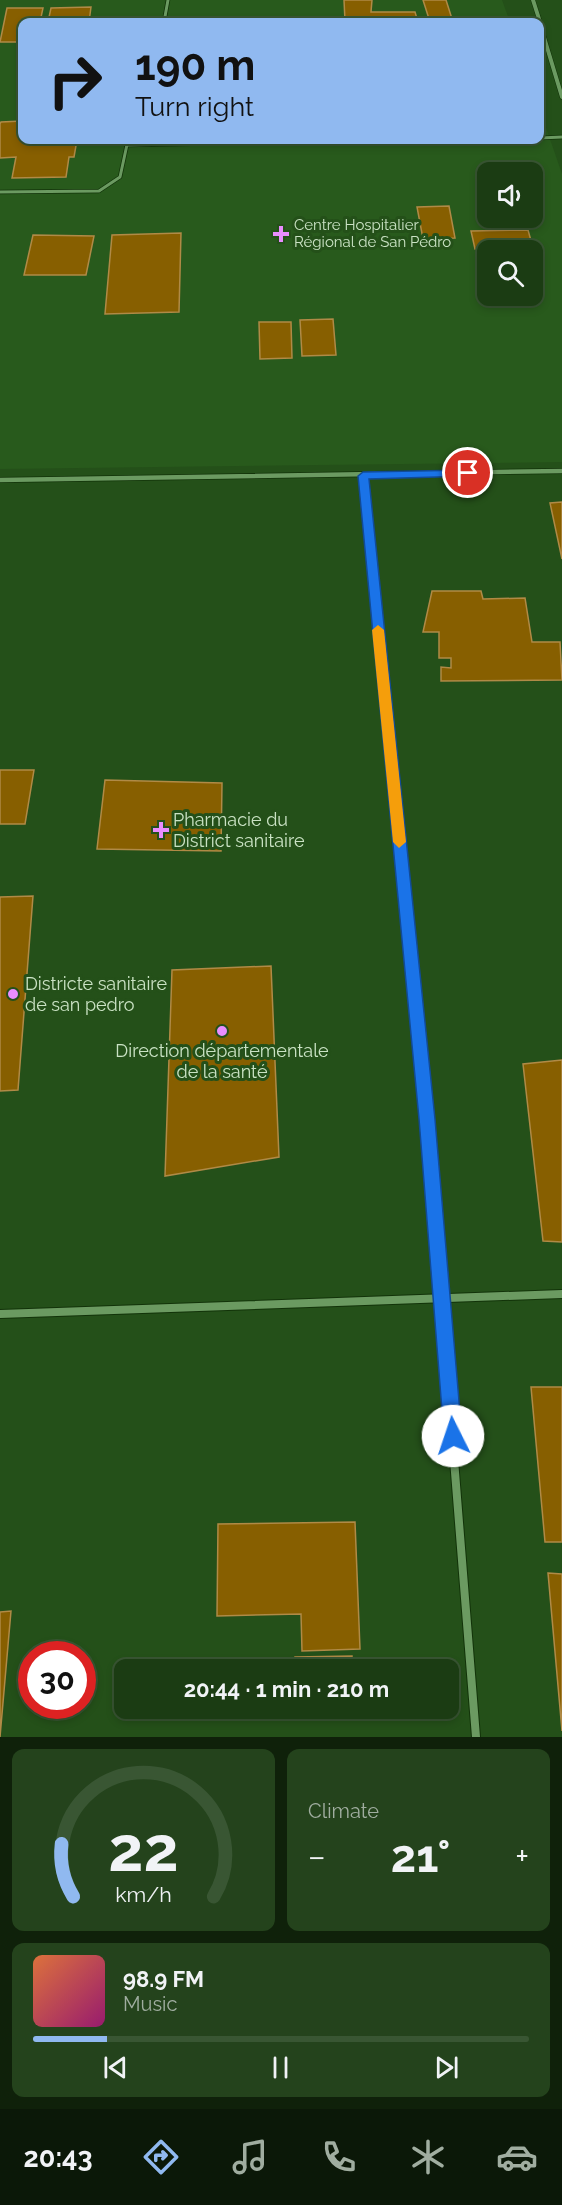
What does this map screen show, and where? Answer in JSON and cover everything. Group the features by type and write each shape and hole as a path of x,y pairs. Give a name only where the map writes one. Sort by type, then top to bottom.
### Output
{"street":[{"path":"533,0 538,18"},
{"path":"544,36 562,97"},
{"path":"0,480 363,476 562,471"},
{"path":"363,476 442,1297 476,1737"},
{"path":"0,1314 562,1294"}],"lane":[{"path":"165,18 168,0"},
{"path":"544,138 562,138"},
{"path":"0,192 99,191 120,177 126,145 179,144"}],"shaded area":[{"name":"Centre Hospitalier Régional de San Pédro","path":"0,0 502,0 509,18 18,18 18,144 544,144 544,122 562,174 562,462 0,469"}],"building":[{"path":"344,0 372,0 371,12 415,12 417,18 345,18"},
{"path":"423,0 446,0 452,18 429,18"},
{"path":"91,7 90,18 49,18 51,8"},
{"path":"7,8 43,8 41,18 18,18 18,42 0,42"},
{"path":"18,121 18,144 76,144 74,157 69,157 66,177 12,178 16,157 0,158 1,122"},
{"path":"449,206 455,238 423,239 417,207"},
{"path":"528,230 531,240 477,240 477,249 475,249 471,231"},
{"path":"181,233 179,312 105,314 112,235"},
{"path":"33,235 94,236 86,275 24,275"},
{"path":"333,319 336,355 302,356 300,320"},
{"path":"259,322 291,322 292,358 260,359"},
{"path":"562,502 562,559 550,503"},
{"path":"432,591 481,591 483,599 525,598 532,642 560,642 562,680 441,681 441,667 451,668 451,658 439,658 439,632 423,632"},
{"path":"0,770 34,770 25,824 0,824"},
{"path":"105,780 222,783 221,851 97,849"},
{"name":"Districte sanitaire de san pedro","path":"33,896 18,1090 0,1091 0,897"},
{"path":"271,966 279,1157 165,1176 172,970"},
{"path":"562,1060 562,1242 543,1241 523,1064"},
{"path":"531,1387 562,1387 562,1542 545,1542"},
{"path":"355,1522 360,1649 302,1651 301,1614 217,1616 218,1524"},
{"path":"548,1573 562,1574 562,1731"},
{"path":"11,1611 0,1737 0,1612"},
{"path":"352,1656 352,1659 295,1659 295,1657"}],"slow traffic":[{"path":"378,630 399,842"}],"place":[{"name":"Centre Hospitalier Régional de San Pédro","path":"281,234"},
{"name":"Pharmacie du District sanitaire","path":"161,830"},
{"name":"Districte sanitaire de san pedro","path":"13,994"},
{"name":"Direction départementale de la santé","path":"222,1031"}],"route":[{"path":"453,1436 427,1119 363,476 468,473"}]}
